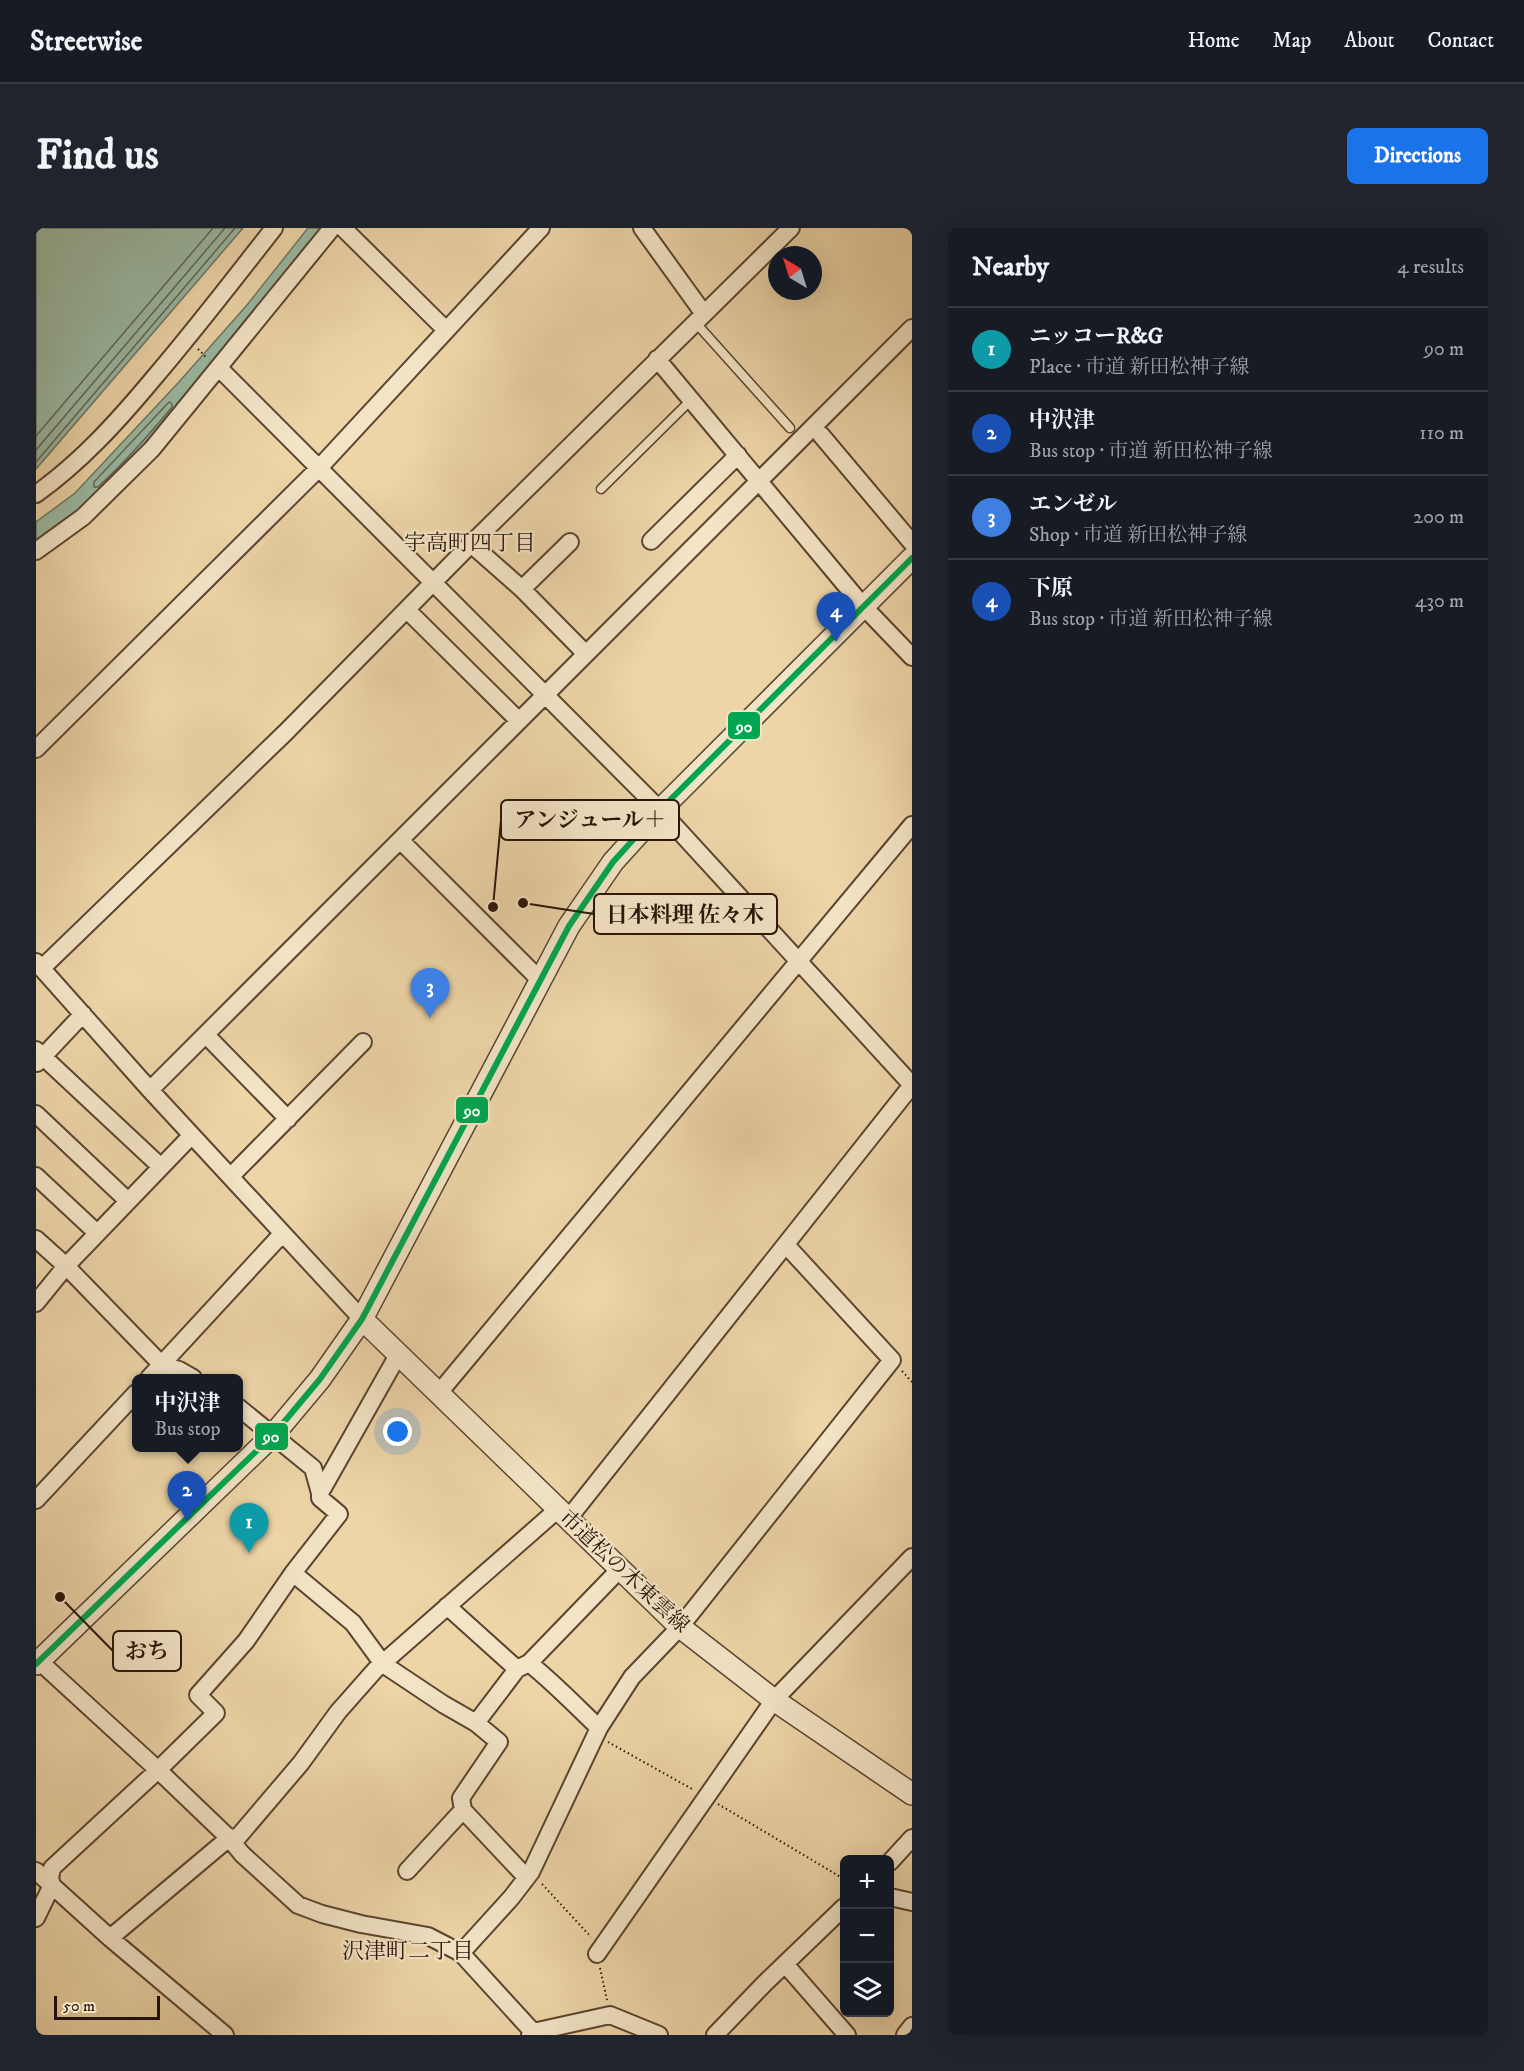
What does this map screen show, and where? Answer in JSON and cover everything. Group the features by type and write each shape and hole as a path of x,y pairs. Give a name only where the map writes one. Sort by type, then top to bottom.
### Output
{"street":[{"path":"36,494 61,476 119,419 187,339 274,228"},
{"path":"36,551 83,517 111,492 152,449 332,228"},
{"path":"343,228 446,330"},
{"path":"36,749 319,468 541,228"},
{"path":"642,228 700,318"},
{"path":"362,1319 231,1176 191,1136 39,965 286,732 471,544 791,228"},
{"path":"150,1090 912,328"},
{"path":"657,359 862,606 912,657"},
{"path":"110,1938 229,1838 238,1837 301,1763 338,1712 376,1669 447,1606 563,1514 786,1245 912,1085 660,810 219,368"},
{"path":"822,435 912,543"},
{"path":"651,541 738,455"},
{"path":"522,590 570,542"},
{"path":"471,544 522,590 586,654"},
{"path":"658,2035 610,2015 531,2033 461,1953 428,1936 361,1924 298,1905 242,1854 229,1838 158,1770 37,1662 274,1434 320,1379 362,1319 569,926 613,862 660,810 912,558"},
{"path":"407,610 519,721"},
{"path":"438,1394 912,825"},
{"path":"400,840 540,980"},
{"path":"83,1014 38,1056 160,1166"},
{"path":"206,1035 288,1119"},
{"path":"231,1176 363,1042"},
{"path":"36,1114 128,1201"},
{"path":"36,1303 66,1266 191,1136"},
{"path":"36,1176 97,1233"},
{"path":"153,1374 282,1234"},
{"path":"36,1239 66,1266 162,1365 186,1374"},
{"path":"461,1953 529,1875 598,1731 632,1677 681,1628 892,1360 786,1245"},
{"name":"市道松の木東雲線","path":"362,1319 681,1628 774,1700 912,1794"},
{"path":"320,1493 398,1354"},
{"path":"36,1500 132,1397"},
{"path":"36,1918 52,1885 50,1878 52,1868 216,1713 198,1695 246,1641 293,1573 339,1514 321,1498 314,1468 243,1411"},
{"path":"597,1954 774,1700 912,1557"},
{"path":"476,1723 523,1666 619,1570"},
{"path":"293,1573 353,1623 383,1664 476,1723 499,1742 461,1798 463,1810 529,1875"},
{"path":"447,1606 523,1666 548,1678 598,1731"},
{"path":"407,1871 463,1810"},
{"path":"894,1858 912,1838"},
{"path":"36,1871 110,1938 225,2035"},
{"path":"894,1898 912,1902"},
{"path":"715,2035 842,1909"},
{"path":"785,1964 847,2035"},
{"path":"904,2035 912,2026"}],"lane":[{"path":"700,318 790,428"},
{"path":"601,489 691,400"}],"path":[{"path":"598,1731 840,1877"},
{"path":"529,1875 594,1940 610,2015"}],"water":[{"path":"36,228 243,228 36,469"},
{"path":"308,228 325,228 153,439 93,499 36,543 36,522 75,493 178,383 247,305"}],"transit line":[{"name":"90","path":"36,1664 274,1434 320,1379 362,1319 569,926 613,862 660,810 912,558"}],"place":[{"name":"下原","path":"836,642"},
{"name":"日本料理 佐々木","path":"523,903"},
{"name":"アンジュール＋","path":"493,907"},
{"name":"エンゼル","path":"430,1018"},
{"name":"中沢津","path":"187,1521"},
{"name":"ニッコーR&G","path":"249,1553"},
{"name":"おち","path":"60,1597"}],"district":[{"name":"宇高町四丁目","path":"470,543"},
{"name":"沢津町二丁目","path":"408,1951"}]}
